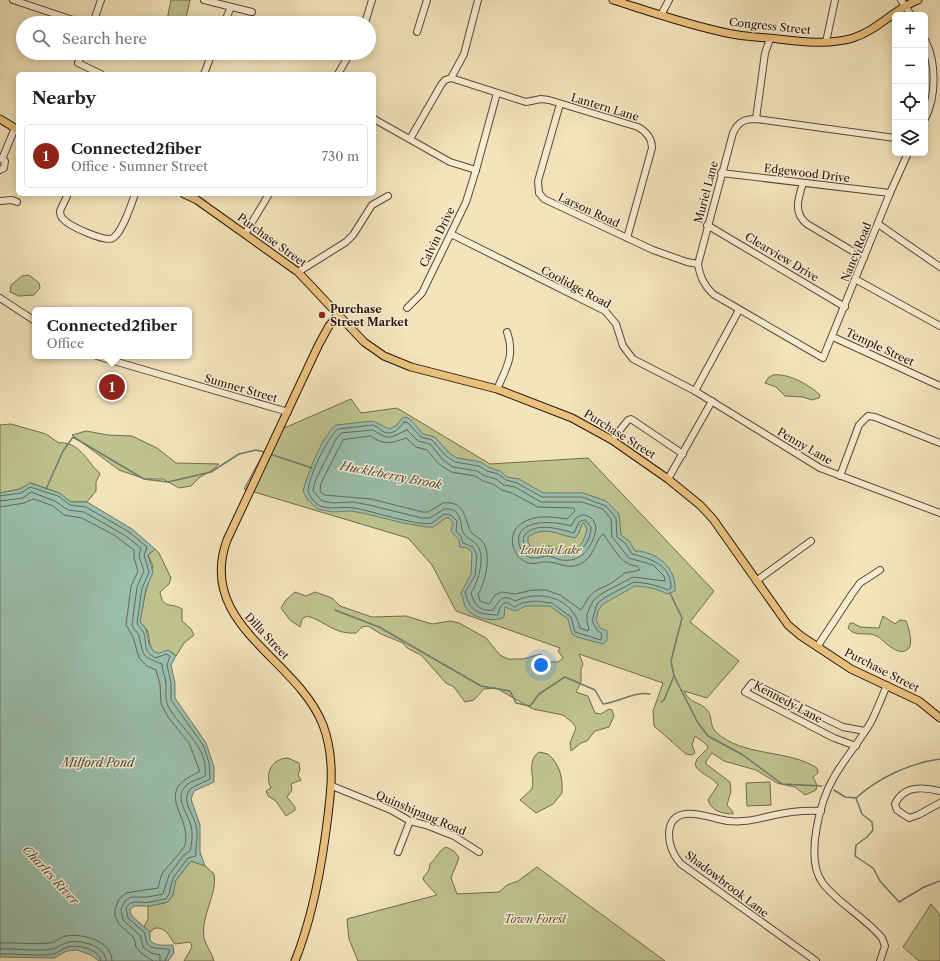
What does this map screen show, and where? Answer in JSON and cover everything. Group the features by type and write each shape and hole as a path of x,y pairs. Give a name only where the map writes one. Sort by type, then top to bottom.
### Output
{"main road":[{"name":"Congress Street","path":"613,0 661,15 729,33 802,42 826,42 852,39 867,33 903,3 918,0"},
{"path":"0,119 16,129"},
{"name":"Purchase Street","path":"188,196 197,200 298,272 364,342 384,356 411,367 497,389 572,418 612,440 668,479 700,505 713,520 788,625 851,670 919,701 940,718"},
{"name":"Dilla Street","path":"295,961 315,900 332,786 328,743 316,710 294,681 242,626 233,614 224,594 221,573 224,548 329,326 339,314"}],"street":[{"path":"13,0 61,16"},
{"path":"95,16 101,0"},
{"path":"204,0 252,12"},
{"path":"367,16 372,0"},
{"path":"417,32 427,0"},
{"path":"410,139 441,85 445,80 450,78 464,54 478,0"},
{"path":"661,15 670,0"},
{"path":"826,42 835,0"},
{"path":"903,3 909,12"},
{"path":"227,16 231,7"},
{"path":"756,119 765,53 770,38"},
{"path":"928,48 932,60 933,97 928,111"},
{"path":"79,60 78,63 97,72"},
{"path":"205,72 210,60"},
{"path":"339,72 346,60"},
{"name":"Lantern Lane","path":"450,78 526,102 541,99 560,104 638,127 646,132 650,138 651,151 627,238"},
{"name":"Calvin Drive","path":"407,308 422,293 451,234 471,188 497,94"},
{"name":"Larson Road","path":"560,104 538,181 539,193 544,199 553,205 627,238 676,258 698,264"},
{"name":"Muriel Lane","path":"823,358 713,294 705,286 700,276 698,264 707,225 736,125 746,119 756,119 892,138"},
{"path":"376,120 450,162 476,170"},
{"path":"0,170 6,165 1,158 16,129"},
{"name":"Nancy Road","path":"823,358 890,193 907,156"},
{"name":"Edgewood Drive","path":"721,173 890,193"},
{"path":"803,183 797,208 801,218 808,224 864,258"},
{"path":"67,196 60,212 62,218 69,224 90,234 108,240 112,239 118,232 134,196"},
{"path":"245,234 268,196"},
{"path":"298,272 346,242 353,235 372,205 388,196"},
{"path":"0,201 12,200 17,202"},
{"path":"878,224 940,268"},
{"name":"Clearview Drive","path":"707,225 845,307"},
{"name":"Coolidge Road","path":"451,234 604,311 616,324 623,346 631,357 712,401"},
{"path":"855,279 940,326"},
{"path":"0,298 32,319"},
{"path":"695,391 739,310"},
{"path":"497,389 509,362 511,352 511,344 507,332"},
{"name":"Temple Street","path":"833,336 940,386"},
{"name":"Sumner Street","path":"107,359 288,412"},
{"path":"668,479 712,401"},
{"name":"Penny Lane","path":"712,401 820,468 940,513"},
{"path":"840,476 860,423 868,416 875,417 940,443"},
{"path":"612,440 628,420 631,419 683,454"},
{"path":"756,581 811,541"},
{"path":"817,647 860,583 880,570"},
{"name":"Kennedy Lane","path":"856,746 834,738 745,692 752,682 843,727 865,731"},
{"path":"880,961 885,946 882,938 826,887 815,869 814,857 821,811 830,784 865,731 887,686"},
{"name":"Quinshipaug Road","path":"332,786 391,810 410,821 426,825 454,836 479,852"},
{"path":"940,791 925,788 912,789 901,795 895,804 897,810 909,818 918,815 940,803"},
{"name":"Shadowbrook Lane","path":"816,961 681,864 672,850 669,830 676,819 688,813 697,813 721,820 742,821 798,811 821,811"},
{"path":"398,852 410,821"}],"green space":[{"path":"171,0 190,0 187,16 168,16"},
{"path":"29,275 39,283 40,288 34,295 19,296 10,292 11,285 22,276"},
{"path":"773,375 791,377 797,380 818,393 820,395 819,398 812,400 803,397 785,396 776,387 765,383 768,378"},
{"name":"Louisa Lake","path":"351,399 361,413 397,408 490,464 588,458 714,591 690,622 739,661 707,698 684,691 690,699 704,707 709,712 714,729 727,740 739,746 793,758 817,768 818,773 813,777 817,785 816,790 805,795 795,787 777,783 756,770 724,761 712,753 706,761 706,764 730,782 731,791 727,805 733,814 718,811 712,807 708,800 718,785 713,779 700,771 695,765 697,759 708,748 707,745 695,736 692,745 695,753 692,755 686,754 654,726 653,711 663,683 579,654 583,664 581,669 581,682 576,692 588,696 595,713 601,714 609,709 612,710 614,716 609,727 595,731 587,741 581,743 571,751 570,743 576,728 573,723 563,715 533,709 496,688 484,689 474,700 465,702 454,687 446,683 421,655 407,648 403,643 381,634 368,626 362,627 356,633 349,633 336,630 307,616 302,619 300,627 290,620 281,608 286,600 295,592 306,596 315,592 332,598 340,606 372,617 406,616 432,624 450,621 459,623 486,638 500,655 508,659 523,659 541,654 549,662 558,662 563,658 558,651 560,648 456,611 432,565 408,538 244,489 275,432"},
{"path":"11,424 46,434 59,443 73,446 82,453 100,474 96,482 96,491 87,502 71,502 59,493 31,483 20,489 0,493 0,425"},
{"path":"86,431 108,435 132,436 157,448 176,463 219,464 211,471 200,477 191,486 179,488 163,479 145,479 119,470 72,435"},
{"path":"155,549 159,553 171,578 169,584 160,592 161,598 168,605 182,609 182,621 191,629 194,635 184,643 176,656 174,653 169,651 156,654 151,648 147,630 140,622 145,595 153,566 148,555"},
{"path":"883,616 895,624 900,620 906,621 911,641 907,650 895,650 877,636 854,633 848,628 850,623 853,623 860,627 879,628"},
{"path":"539,752 548,754 558,767 562,782 562,793 553,804 536,813 520,800 532,789 532,765 535,756"},
{"path":"288,758 299,763 300,769 298,775 301,780 291,784 292,790 287,797 295,807 295,810 286,816 276,801 268,796 266,791 271,788 268,777 271,768 278,761"},
{"path":"770,782 771,805 747,806 746,783"},
{"name":"Town Forest","path":"446,847 454,851 459,858 451,878 457,894 499,892 507,885 518,881 537,867 665,961 358,961 349,939 347,919 437,895 423,878 429,870 430,864 441,850"},
{"path":"191,861 205,866 214,874 214,889 206,914 203,930 205,941 214,961 184,961 192,947 190,942 175,944 162,929 155,928 150,932 144,927 148,919 148,906 165,903 176,880"},
{"path":"931,904 940,915 940,961 919,961 903,947"}],"water":[{"name":"Louisa Lake","path":"406,417 411,420 423,434 435,437 449,453 457,458 481,462 488,467 500,471 507,477 519,479 543,493 583,493 606,501 619,514 621,535 629,541 635,551 650,554 664,562 669,568 673,575 675,591 667,594 651,588 635,586 603,604 598,611 596,620 600,628 607,631 607,640 603,644 577,637 572,634 568,619 550,606 526,606 515,611 505,607 504,617 495,620 478,617 469,612 466,608 461,593 471,574 472,553 468,548 460,547 459,540 451,531 453,523 449,518 446,518 433,527 427,527 352,511 332,512 318,509 307,499 303,491 320,447 330,431 336,425 373,421 389,429 397,425 402,418","holes":["584,523 587,529 582,542 572,551 562,551 550,546 534,549 528,543 528,537 534,533 546,531 575,538 579,533 582,524"]},
{"name":"Milford Pond","path":"30,483 59,493 71,502 87,502 132,529 155,549 148,555 153,572 146,589 140,622 146,629 149,644 154,652 159,653 168,650 176,656 171,665 175,683 175,698 206,743 214,767 214,782 194,791 191,799 200,825 200,852 205,866 191,861 176,880 173,895 168,902 150,906 134,906 130,909 131,915 150,932 150,940 152,942 160,945 173,945 174,953 168,961 99,961 91,955 77,950 67,951 54,958 0,957 0,493 20,489"}],"waterway":[{"name":"Huckleberry Brook","path":"46,489 63,451 73,437 144,479 168,482 211,472 239,454 256,450 265,452"},
{"name":"Huckleberry Brook","path":"270,454 312,468"},
{"name":"Huckleberry Brook","path":"670,593 682,618 671,661 674,676 698,723 708,736 743,755 782,784 822,786"},
{"path":"335,610 379,627 481,686 510,691 516,703 530,706 539,694 565,677 595,690 603,704 633,695 645,693 650,694"},
{"path":"661,702 664,700 674,676"},
{"path":"856,798 874,784 895,772 917,764 940,759"},
{"name":"Huckleberry Brook","path":"834,790 845,797 856,798 862,814 872,822 873,830 867,837 856,845 855,856 873,868 880,881 899,902 924,887 940,881"}],"place":[{"name":"Purchase Street Market","path":"322,315"},
{"name":"Connected2fiber","path":"112,387"}],"water label":[{"name":"Charles River","path":"51,875"}]}
